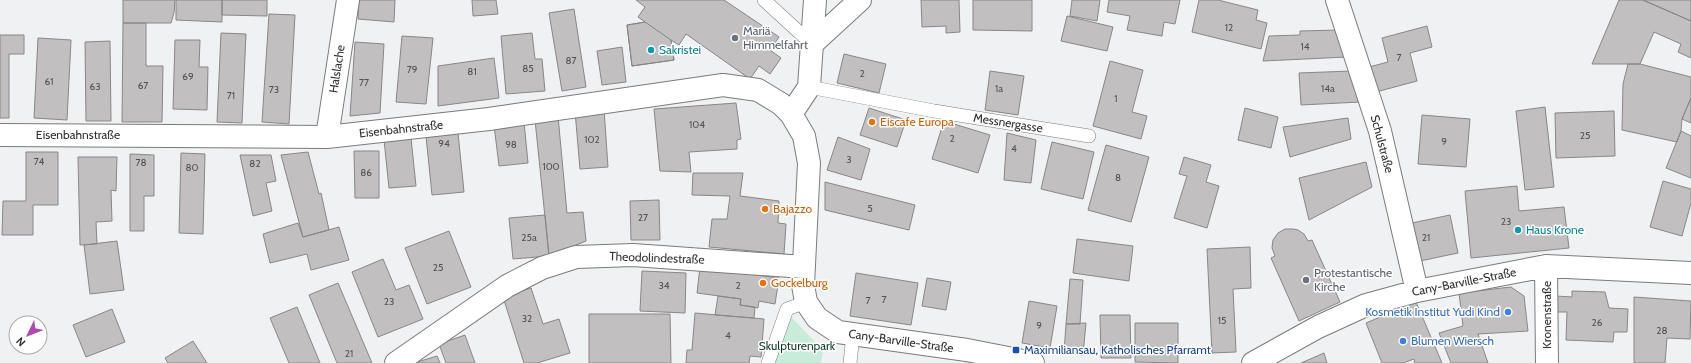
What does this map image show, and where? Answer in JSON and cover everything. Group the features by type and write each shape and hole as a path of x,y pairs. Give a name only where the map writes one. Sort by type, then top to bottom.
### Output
{"street":[{"name":"Halslache","path":"326,137 348,0"},
{"path":"791,114 809,87 815,0"},
{"path":"812,44 860,0"},
{"name":"Schulstraße","path":"1337,0 1380,131 1417,292"},
{"name":"Eisenbahnstraße","path":"0,135 326,137 489,119 723,85 758,90 781,104 791,114"},
{"name":"Cany-Barville-Straße","path":"791,114 804,136 809,164 803,285 806,302 817,318 838,332 967,350 1033,363"},
{"name":"Theodolindestraße","path":"396,363 507,286 542,268 576,257 633,254 804,267"},
{"name":"Cany-Barville-Straße","path":"1253,363 1318,327 1366,305 1417,292 1546,266 1691,273"},
{"name":"Kronenstraße","path":"1546,266 1547,363"}],"lane":[{"path":"764,0 812,44"},
{"name":"Messnergasse","path":"809,87 934,111 1089,136"},
{"path":"768,363 787,309 806,302"},
{"path":"850,363 853,335"}],"green space":[{"name":"Skulpturenpark","path":"791,317 823,350 821,363 773,363"}],"building":[{"path":"123,0 175,0 174,13 171,23 123,23"},
{"path":"176,0 222,0 222,22 176,20"},
{"path":"222,0 267,0 267,16 222,15"},
{"path":"359,0 395,0 394,22 358,19"},
{"path":"472,0 496,0 498,14 473,16"},
{"name":"Mariä Himmelfahrt","path":"636,0 724,0 779,37 770,50 781,58 770,74 759,66 750,79 686,34 679,45 671,40 674,60 632,66 627,25 645,22 638,17 645,7"},
{"path":"921,0 959,0 960,32 946,33 946,26 922,27"},
{"path":"973,0 1032,0 1032,31 973,30"},
{"path":"1072,0 1100,0 1097,21 1070,16"},
{"path":"1109,0 1180,0 1175,24 1164,22 1162,36 1127,30 1130,16 1107,12"},
{"path":"1199,0 1218,0 1258,10 1256,20 1267,23 1261,49 1192,32"},
{"path":"1619,0 1643,0 1691,21 1691,58 1678,52 1681,44 1654,32 1640,64 1592,64"},
{"path":"1643,0 1691,0 1691,21"},
{"path":"574,9 586,87 562,91 549,13"},
{"path":"269,14 295,15 289,124 262,122"},
{"path":"1067,16 1113,27 1107,51 1061,41"},
{"name":"Sakristei","path":"645,22 671,40 674,60 632,66 627,25"},
{"path":"123,23 146,23 146,66 163,66 162,122 122,122"},
{"path":"1427,26 1432,47 1410,53 1417,81 1376,92 1369,67 1388,62 1382,38"},
{"path":"1339,30 1347,57 1263,61 1269,36 1300,35 1300,31"},
{"path":"221,33 246,34 242,123 217,122"},
{"path":"532,33 535,59 542,59 545,91 506,94 501,36"},
{"path":"0,35 24,35 24,54 9,54 9,118 0,118"},
{"path":"402,36 433,38 426,104 396,102"},
{"path":"38,38 71,40 67,120 34,118"},
{"path":"175,40 200,40 199,67 208,67 207,110 173,109"},
{"path":"110,41 111,121 86,121 85,42"},
{"path":"355,42 384,44 380,113 350,116"},
{"path":"622,47 626,82 602,85 597,51"},
{"path":"844,54 886,64 879,93 837,83"},
{"path":"494,58 499,98 438,106 438,66"},
{"path":"1110,61 1143,70 1132,112 1147,116 1141,139 1093,126"},
{"path":"1628,64 1640,64 1691,77 1691,98 1682,119 1681,131 1677,142 1622,130 1623,84"},
{"path":"990,71 1024,76 1018,115 985,110"},
{"path":"1351,71 1360,102 1301,105 1299,73"},
{"path":"1691,98 1691,123 1682,119"},
{"path":"736,103 741,139 737,140 737,149 689,152 691,172 660,171 654,109"},
{"path":"1545,107 1554,187 1525,190 1516,111"},
{"path":"869,108 906,120 897,147 860,135"},
{"path":"1245,108 1278,117 1271,148 1238,140"},
{"path":"604,109 608,167 580,169 575,111"},
{"path":"1614,111 1615,156 1556,158 1555,113"},
{"path":"1422,115 1470,119 1466,167 1418,164"},
{"path":"558,116 567,213 583,212 586,241 549,256 535,120"},
{"path":"1348,118 1351,139 1290,157 1283,127"},
{"path":"944,121 990,135 978,173 932,159"},
{"path":"524,122 528,163 499,166 494,125"},
{"path":"1681,131 1691,136 1691,178 1666,168"},
{"path":"458,133 464,192 432,195 426,136"},
{"path":"1007,133 1036,140 1031,183 1004,180"},
{"path":"838,137 870,149 861,180 827,170"},
{"path":"411,138 416,186 389,188 384,140"},
{"path":"1052,142 1094,152 1083,199 1041,189"},
{"path":"1106,145 1149,157 1131,222 1088,210"},
{"path":"354,151 379,151 379,198 355,198"},
{"path":"26,152 58,152 58,205 33,205 33,235 2,235 3,201 26,201"},
{"path":"308,152 319,194 321,193 329,230 303,237 281,155"},
{"path":"181,153 205,154 203,234 179,233"},
{"path":"130,154 154,155 154,196 144,196 144,231 130,231"},
{"path":"240,155 271,155 276,181 266,183 272,211 253,216"},
{"path":"78,157 117,157 116,191 111,190 112,221 96,222 97,244 80,245"},
{"path":"1184,157 1211,165 1206,182 1219,186 1207,228 1174,218 1187,176 1179,174"},
{"path":"1366,162 1372,187 1309,220 1299,178"},
{"path":"693,173 743,173 740,196 779,201 778,223 786,224 784,254 709,247 712,219 727,219 730,196 692,195"},
{"path":"1663,181 1691,189 1691,203 1682,236 1650,227"},
{"path":"825,182 915,205 909,230 825,210"},
{"name":"Haus Krone","path":"1517,186 1519,211 1564,207 1569,248 1471,258 1465,191"},
{"path":"659,200 660,240 631,240 630,201"},
{"path":"545,215 549,256 513,259 509,218"},
{"path":"1450,215 1458,253 1420,261 1412,223"},
{"path":"298,223 303,237 339,227 349,260 311,270 307,254 270,263 263,234"},
{"name":"Protestantische Kirche","path":"1285,229 1298,230 1304,234 1308,241 1312,240 1340,302 1299,321 1271,258 1275,256 1272,248 1273,240 1278,233"},
{"path":"449,231 471,287 427,304 405,248"},
{"path":"1077,239 1133,246 1129,281 1073,273"},
{"path":"117,241 124,290 90,294 84,245"},
{"path":"1250,247 1251,288 1233,289 1236,352 1212,353 1207,249"},
{"path":"383,259 396,290 409,285 423,319 378,337 352,272"},
{"path":"700,267 779,278 775,304 759,301 758,308 740,305 741,299 697,293"},
{"path":"642,271 686,273 685,313 640,311"},
{"path":"856,273 918,283 911,325 850,316"},
{"path":"927,278 951,282 946,310 922,306"},
{"path":"1070,279 1083,280 1080,324 1066,324"},
{"path":"338,283 372,363 337,363 309,295"},
{"path":"1511,287 1524,296 1528,331 1478,334 1488,363 1451,363 1439,333 1463,326 1459,293"},
{"path":"531,288 543,324 559,319 570,353 537,363 524,363 503,297"},
{"path":"1572,291 1605,292 1609,308 1628,309 1627,332 1614,332 1613,342 1566,340 1567,312 1556,312 1556,296 1572,297"},
{"path":"718,296 741,299 740,305 755,307 754,318 715,315"},
{"path":"1634,297 1691,301 1690,339 1667,338 1665,363 1634,363"},
{"path":"1029,301 1057,306 1050,348 1022,343"},
{"name":"Blumen Wiersch","path":"1416,302 1442,363 1415,363 1414,359 1403,363 1382,363 1366,323"},
{"path":"297,307 320,363 289,363 270,318"},
{"path":"112,309 125,342 86,357 73,325"},
{"path":"695,313 764,319 761,357 750,356 749,363 686,363 687,350 692,350"},
{"path":"589,314 670,314 671,363 589,363"},
{"path":"1100,315 1130,315 1131,358 1101,358"},
{"path":"1086,323 1083,355 1064,353 1066,324"},
{"path":"1135,323 1178,323 1178,363 1135,362"},
{"path":"465,335 475,363 446,363 439,344"},
{"path":"193,341 207,363 168,363 165,358"},
{"path":"1324,353 1327,363 1301,363"},
{"path":"437,356 440,363 414,363"}],"place":[{"name":"Mariä Himmelfahrt","path":"735,38"},
{"name":"Sakristei","path":"651,50"},
{"name":"Eiscafe Europa","path":"872,122"},
{"name":"Bajazzo","path":"765,209"},
{"name":"Haus Krone","path":"1518,230"},
{"name":"Protestantische Kirche","path":"1306,280"},
{"name":"Gockelburg","path":"763,283"},
{"name":"Kosmetik Institut Yudi Kind","path":"1508,312"},
{"name":"Blumen Wiersch","path":"1403,341"},
{"name":"Maximiliansau, Katholisches Pfarramt","path":"1016,350"}]}
